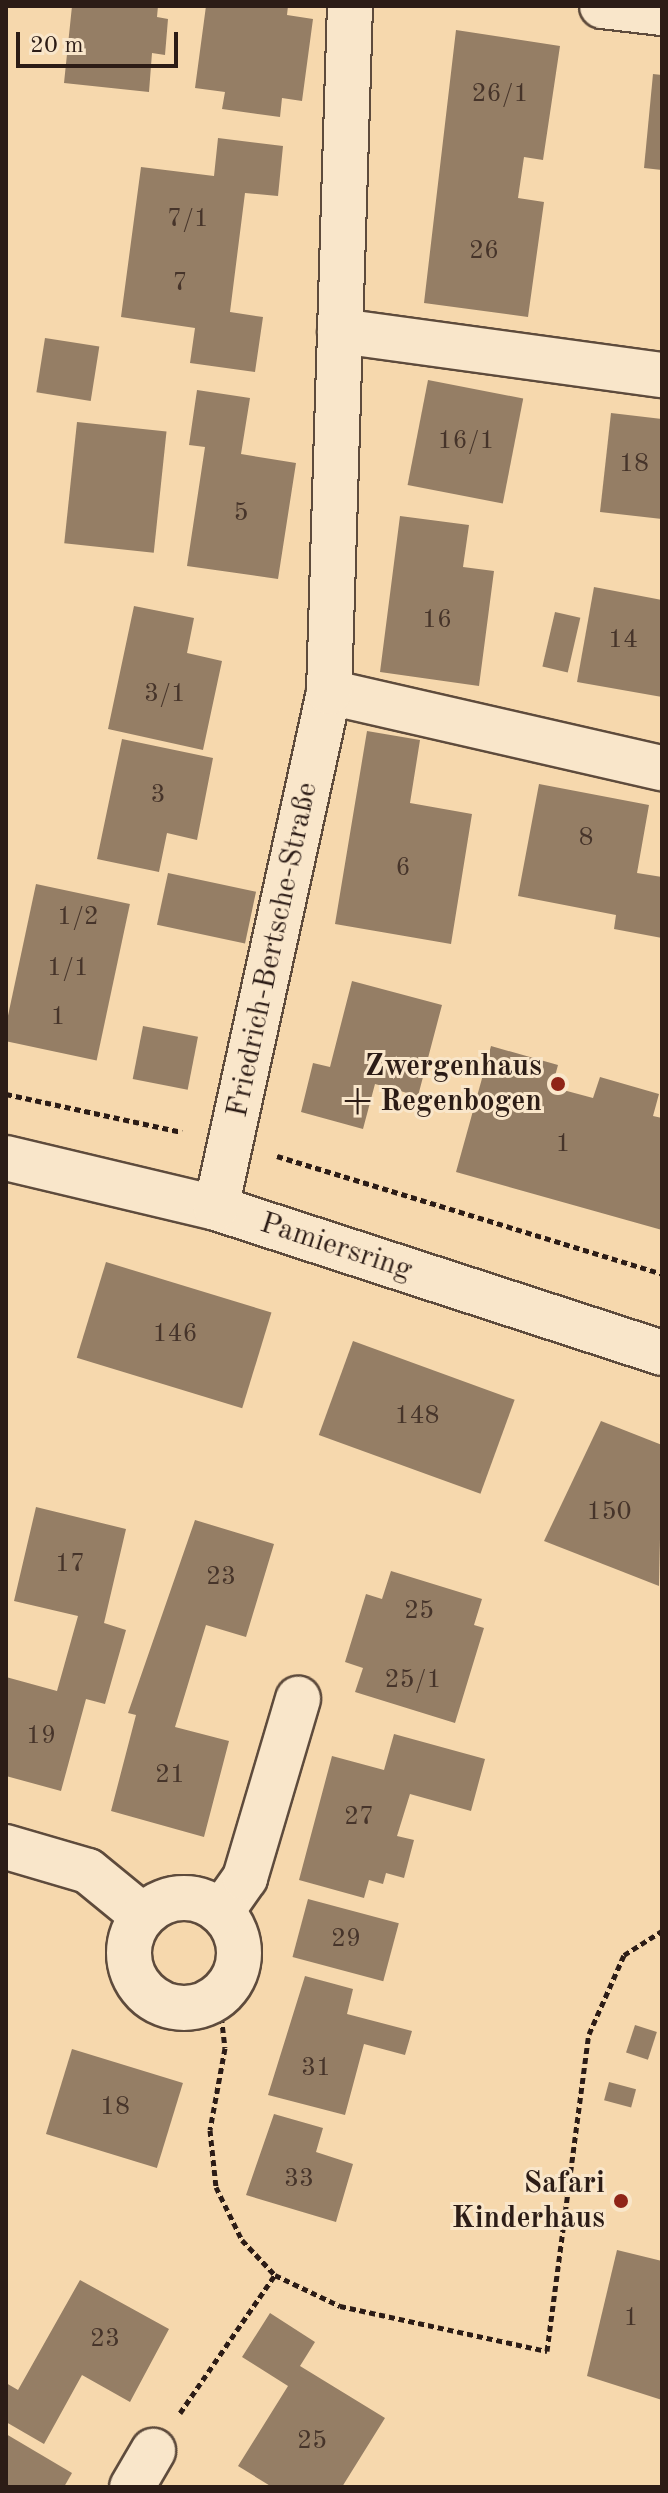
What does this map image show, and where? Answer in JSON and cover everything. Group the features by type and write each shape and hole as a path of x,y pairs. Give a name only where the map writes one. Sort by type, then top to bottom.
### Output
{"street":[{"name":"Friedrich-Bertsche-Straße","path":"216,1208 329,692 350,6"},
{"path":"602,6 662,13"},
{"path":"340,331 662,375"},
{"path":"329,692 662,768"},
{"name":"Pamiersring","path":"6,1158 216,1208 662,1353"},
{"path":"221,1912 245,1878 298,1699"},
{"path":"6,1847 88,1871 143,1916"},
{"path":"182,1899 221,1912 238,1945 239,1963 219,1997 184,2009 148,1995 130,1964 143,1916 182,1899"}],"path":[{"path":"6,1094 230,1142 662,1274"},
{"path":"219,1997 225,2048 210,2130 216,2187 242,2240 275,2275 340,2306 547,2351 589,2034 624,1955 662,1931"},
{"path":"143,2469 275,2275"}],"building":[{"path":"72,6 158,6 157,17 168,19 165,55 152,53 149,92 64,83"},
{"path":"206,6 288,6 287,15 313,19 302,101 282,98 280,117 222,109 225,92 195,88"},
{"path":"456,30 560,46 543,160 524,157 518,198 544,202 528,317 424,303"},
{"path":"653,74 662,75 662,170 644,168"},
{"path":"218,138 283,146 278,196 245,193 230,312 263,317 255,372 190,363 195,328 121,317 141,167 214,176"},
{"path":"45,338 99,347 91,401 36,392"},
{"path":"428,380 523,399 503,504 408,485"},
{"path":"197,390 250,398 241,454 296,463 278,579 187,566 205,447 189,445"},
{"path":"611,413 662,419 662,519 600,512"},
{"path":"77,422 167,431 154,553 64,543"},
{"path":"400,516 469,525 463,567 494,571 479,686 380,672"},
{"path":"594,587 662,600 662,697 577,682"},
{"path":"134,606 194,618 187,653 222,661 203,750 108,729"},
{"path":"555,612 580,618 568,672 542,667"},
{"path":"367,731 420,740 410,803 472,814 451,944 335,924"},
{"path":"122,739 213,758 197,840 167,833 159,872 97,859"},
{"path":"539,784 649,805 637,873 662,877 662,938 614,929 616,915 518,896"},
{"path":"168,873 256,892 245,944 157,925"},
{"path":"36,884 130,904 97,1060 6,1041 6,1025"},
{"path":"352,981 442,1005 418,1096 375,1084 363,1129 301,1112 313,1063 330,1067"},
{"path":"143,1026 198,1037 188,1090 133,1079"},
{"path":"491,1046 558,1065 552,1087 593,1098 600,1077 659,1094 653,1116 662,1118 662,1230 456,1172"},
{"path":"106,1262 271,1313 242,1408 77,1358"},
{"path":"353,1341 515,1400 480,1494 319,1435"},
{"path":"601,1421 662,1445 659,1586 544,1541"},
{"path":"36,1507 126,1529 104,1623 126,1630 105,1704 86,1699 61,1791 6,1776 6,1677 57,1691 78,1616 14,1601"},
{"path":"195,1520 274,1544 246,1637 206,1625 175,1727 229,1741 204,1837 111,1811 136,1715 128,1713"},
{"path":"391,1571 482,1599 474,1625 484,1628 455,1723 355,1692 363,1668 345,1662 366,1594 382,1599"},
{"path":"394,1734 485,1759 471,1811 410,1794 397,1836 414,1840 404,1878 386,1873 383,1884 369,1880 364,1898 299,1880 332,1756 384,1770"},
{"path":"308,1899 399,1923 383,1981 292,1957"},
{"path":"305,1976 353,1989 347,2014 412,2031 405,2055 364,2044 345,2115 268,2095"},
{"path":"635,2025 657,2032 648,2060 626,2053"},
{"path":"72,2049 183,2083 157,2168 46,2134"},
{"path":"609,2082 636,2089 631,2108 604,2100"},
{"path":"274,2114 323,2128 316,2152 353,2164 336,2222 246,2195"},
{"path":"617,2250 662,2261 662,2400 587,2376"},
{"path":"80,2280 169,2329 130,2402 82,2375 44,2444 6,2422 6,2383 18,2390"},
{"path":"270,2313 315,2342 300,2366 385,2418 342,2487 272,2487 238,2466 288,2386 242,2357"},
{"path":"6,2434 72,2473 64,2487 6,2487"}],"place":[{"name":"Zwergenhaus + Regenbogen","path":"558,1084"},
{"name":"Safari Kinderhaus","path":"621,2201"}]}
